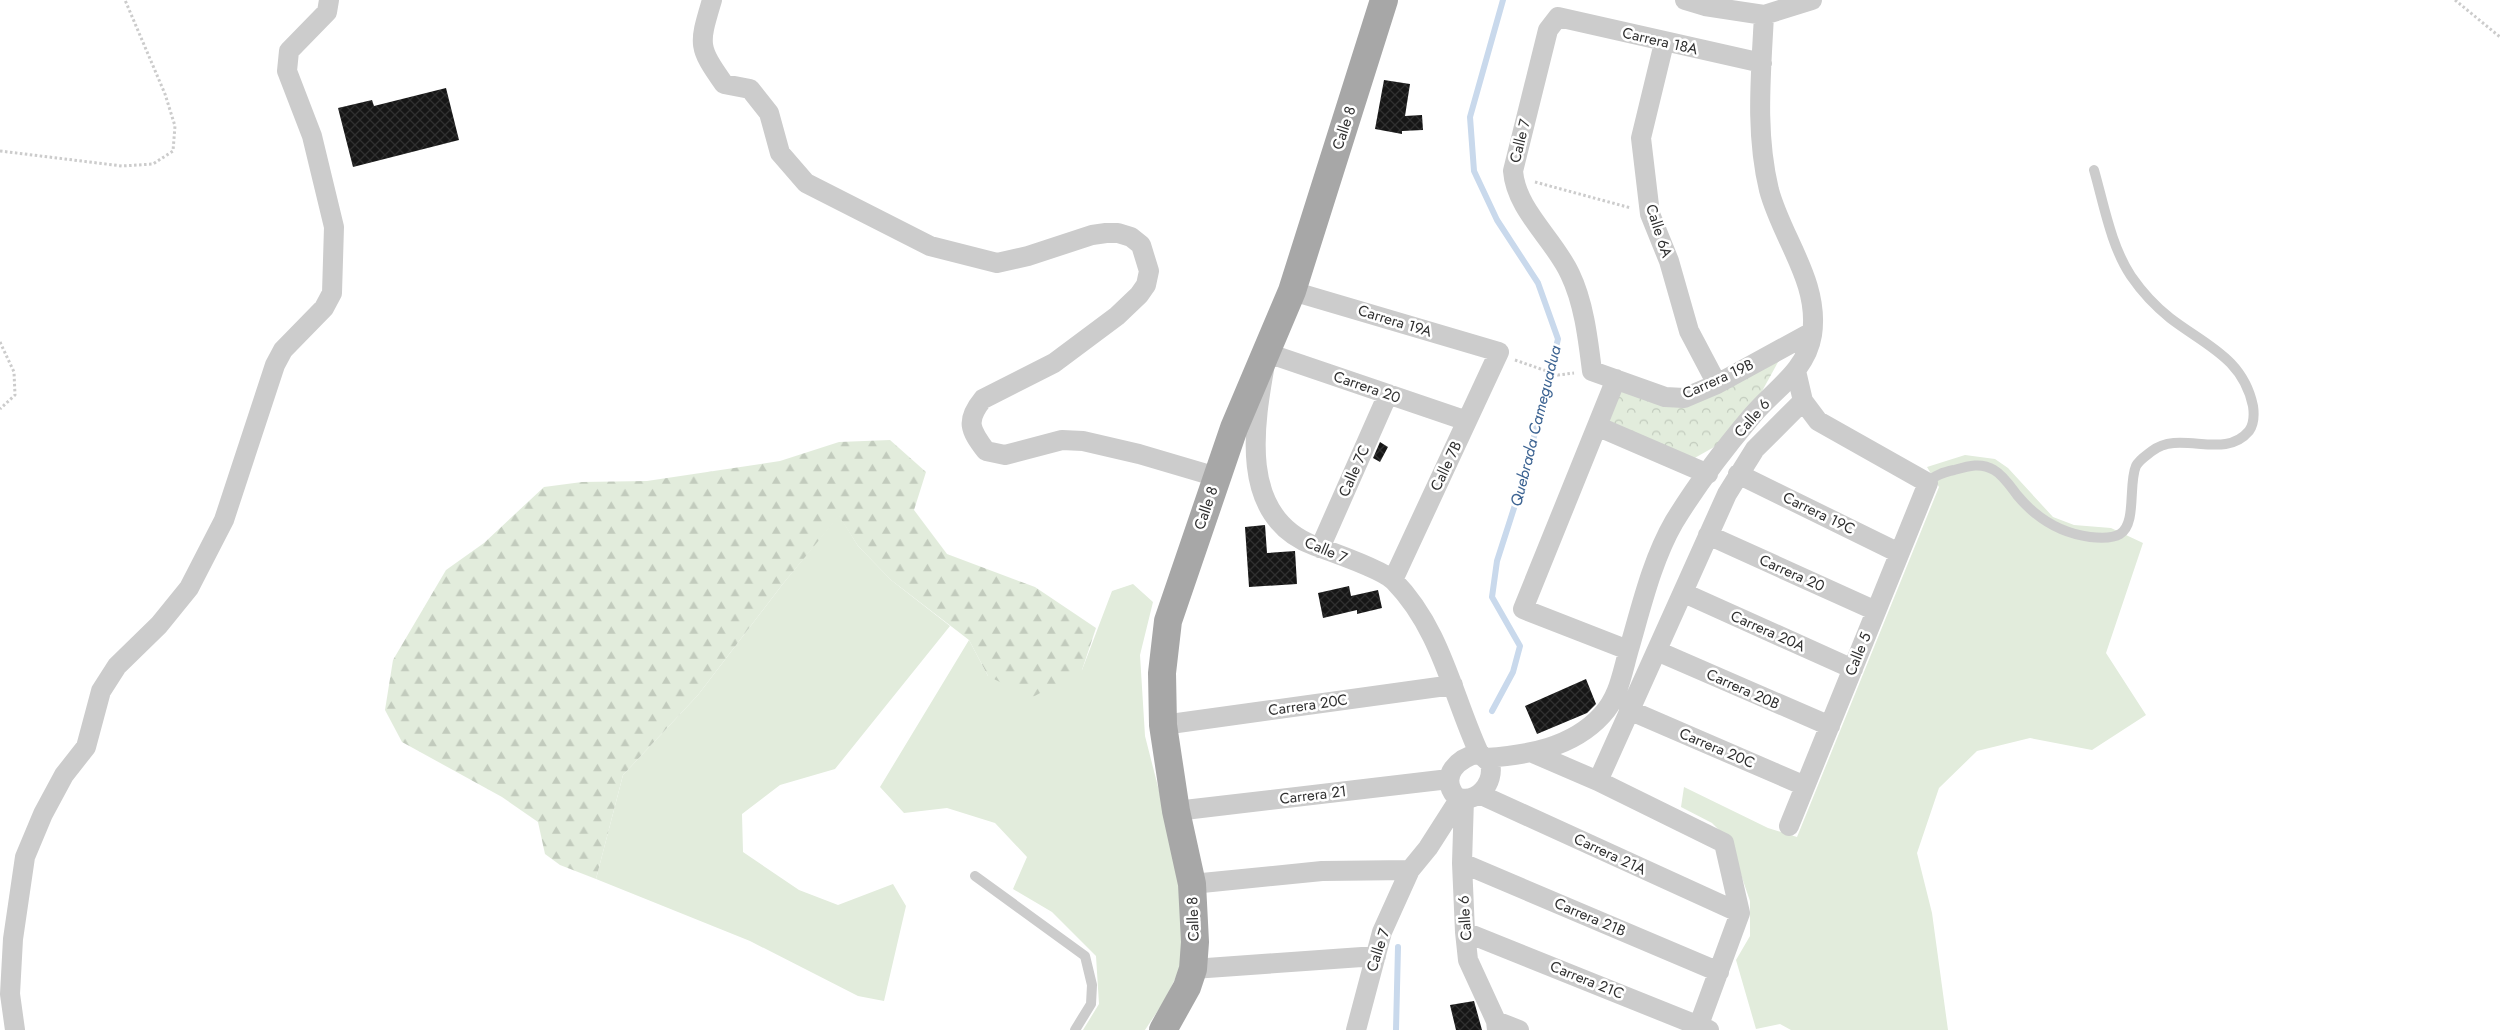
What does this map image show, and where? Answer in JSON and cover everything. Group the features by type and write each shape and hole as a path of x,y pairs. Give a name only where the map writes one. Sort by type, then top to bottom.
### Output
{"main road":[{"name":"Calle 8","path":"1170,1029 1193,969 1195,917 1192,884 1176,811 1163,724 1162,673 1168,621 1234,428 1292,291 1384,0"}],"street":[{"path":"16,1030 10,994 13,939 26,857 43,814 64,775 86,747 101,691 117,666 159,625 189,588 224,520 275,365 283,350 324,308 332,293 334,227 312,136 287,71 289,51 327,12 329,0"},
{"path":"712,0 702,34 704,56 724,84 750,89 769,113 780,153 806,183 930,246 997,263 1028,256 1092,235 1106,233 1118,233 1131,237 1141,245 1149,271 1146,285 1139,295 1117,316 1054,363 982,400 974,410 971,417 971,428 986,451 1005,455 1062,440 1083,441 1139,454 1217,478"},
{"path":"1685,0 1705,6 1764,15 1812,0"},
{"name":"Calle 6","path":"1459,760 1483,756 1525,754 1568,741 1601,716 1616,694 1656,562 1674,523 1752,416 1796,371 1808,353 1812,332 1807,280 1778,219 1764,163 1759,126 1764,15"},
{"name":"Carrera 18A","path":"1558,18 1664,43 1762,63"},
{"name":"Calle 7","path":"1558,18 1548,30 1513,176 1518,196 1559,252 1571,275 1578,297 1592,371"},
{"name":"Calle 6A","path":"1664,43 1641,138 1650,214 1669,261 1689,331 1717,384"},
{"name":"Carrera 19A","path":"1292,291 1499,352"},
{"name":"Carrera 19B","path":"1592,371 1665,397 1684,398 1717,384 1812,332"},
{"name":"Calle 7B","path":"1393,580 1499,352"},
{"name":"Calle 7","path":"1267,353 1258,401 1256,429 1260,491 1270,511 1284,529 1304,542 1393,580 1423,617 1440,648 1463,718 1483,756 1492,768 1410,870 1382,932 1356,1030"},
{"name":"Carrera 20","path":"1267,353 1467,421"},
{"path":"1796,371 1803,401 1818,421 1928,483"},
{"path":"1616,379 1523,609 1628,650"},
{"name":"Calle 7C","path":"1320,548 1388,394"},
{"path":"1598,781 1684,593 1708,535 1738,474 1755,449 1803,401"},
{"path":"1598,426 1708,474"},
{"name":"Carrera 19C","path":"1738,474 1900,552"},
{"name":"Calle 5","path":"1789,826 1928,483"},
{"name":"Carrera 20","path":"1708,535 1876,611"},
{"name":"Carrera 20A","path":"1684,593 1853,669"},
{"name":"Carrera 20B","path":"1657,651 1830,726"},
{"name":"Carrera 20C","path":"1163,724 1453,686"},
{"name":"Carrera 20C","path":"1629,710 1805,786"},
{"name":"Calle 7","path":"1459,760 1463,718"},
{"path":"1525,754 1598,781 1724,843 1740,914 1719,972 1702,1028"},
{"name":"Calle 6","path":"1496,1025 1468,960 1464,932 1462,863 1473,793 1525,754"},
{"path":"1459,760 1449,779 1453,793 1473,793"},
{"name":"Carrera 21","path":"1176,811 1449,779"},
{"name":"Carrera 21A","path":"1473,793 1740,914"},
{"name":"Carrera 21B","path":"1462,863 1719,972"},
{"path":"1192,884 1322,870 1410,870"},
{"name":"Carrera 21C","path":"1464,932 1702,1028"},
{"path":"0,960 13,939"},
{"path":"1193,969 1376,956"},
{"path":"1496,1025 1519,1030"}],"lane":[{"path":"1928,483 1931,478 1946,472 1971,465 1984,466 1995,470 2026,506 2052,526 2082,536 2111,537 2120,534 2127,526 2132,479 2136,465 2155,448 2179,442 2209,445 2227,444 2249,431 2253,422 2254,410 2244,379 2218,352 2163,312 2146,296 2131,276 2120,255 2094,170"},
{"path":"975,876 1085,956 1092,985 1091,1004 1075,1030"}],"path":[{"path":"0,151 122,166 153,164 173,151 176,126 165,94 125,0"},
{"path":"2454,0 2500,37"},
{"path":"1513,176 1650,214"},
{"path":"0,342 14,372 15,395 0,409"},
{"path":"1523,364 1558,375"}],"green space":[{"path":"1783,353 1739,433 1684,464 1588,423 1607,385 1669,404"},
{"path":"890,440 926,472 914,510 947,554 1035,587 1096,628 1082,670 1031,698 988,676 969,640 891,580 858,546 839,516 782,585 698,695 623,775 596,879 560,865 545,854 538,822 502,797 402,742 385,710 393,660 446,570 484,543 544,487 582,482 647,481 780,461 839,442"},
{"path":"1965,455 1995,459 2008,468 2053,517 2074,525 2111,528 2143,543 2106,653 2146,715 2092,750 2030,738 1977,751 1939,788 1917,853 1932,913 1948,1030 1791,1030 1780,1024 1756,1029 1736,960 1750,936 1750,901 1729,840 1712,823 1681,807 1684,787 1768,828 1797,837 1939,487 1927,467"},
{"path":"839,515 858,546 891,580 950,626 835,769 780,785 742,814 743,852 799,890 838,905 893,884 906,906 884,1001 858,996 750,941 596,879 623,775 698,695 782,585"},
{"path":"1133,584 1153,602 1140,655 1145,736 1168,826 1184,902 1185,959 1163,1003 1145,1030 1083,1030 1099,1004 1096,956 1052,912 1013,889 1027,857 995,823 947,808 904,813 880,787 969,640 988,676 1082,670 1112,591"}],"building":[{"path":"1384,80 1410,84 1405,116 1422,115 1423,130 1402,131 1402,134 1375,129"},
{"path":"446,88 459,140 353,167 338,108 372,100 374,106"},
{"path":"1380,442 1388,447 1380,462 1373,458"},
{"path":"1265,525 1267,553 1295,551 1297,584 1249,587 1245,527"},
{"path":"1349,586 1351,596 1378,590 1382,608 1357,614 1357,610 1323,618 1318,593"},
{"path":"1586,679 1596,704 1587,713 1537,734 1525,706"},
{"path":"1474,1001 1482,1030 1456,1030 1450,1005"}],"waterway":[{"name":"Quebrada Cameguadua","path":"1492,711 1513,672 1520,646 1492,597 1497,561 1524,477 1558,339 1538,283 1497,220 1474,171 1470,117 1503,0"},
{"name":"Quebrada Cameguadua","path":"1396,1030 1398,947"}]}
